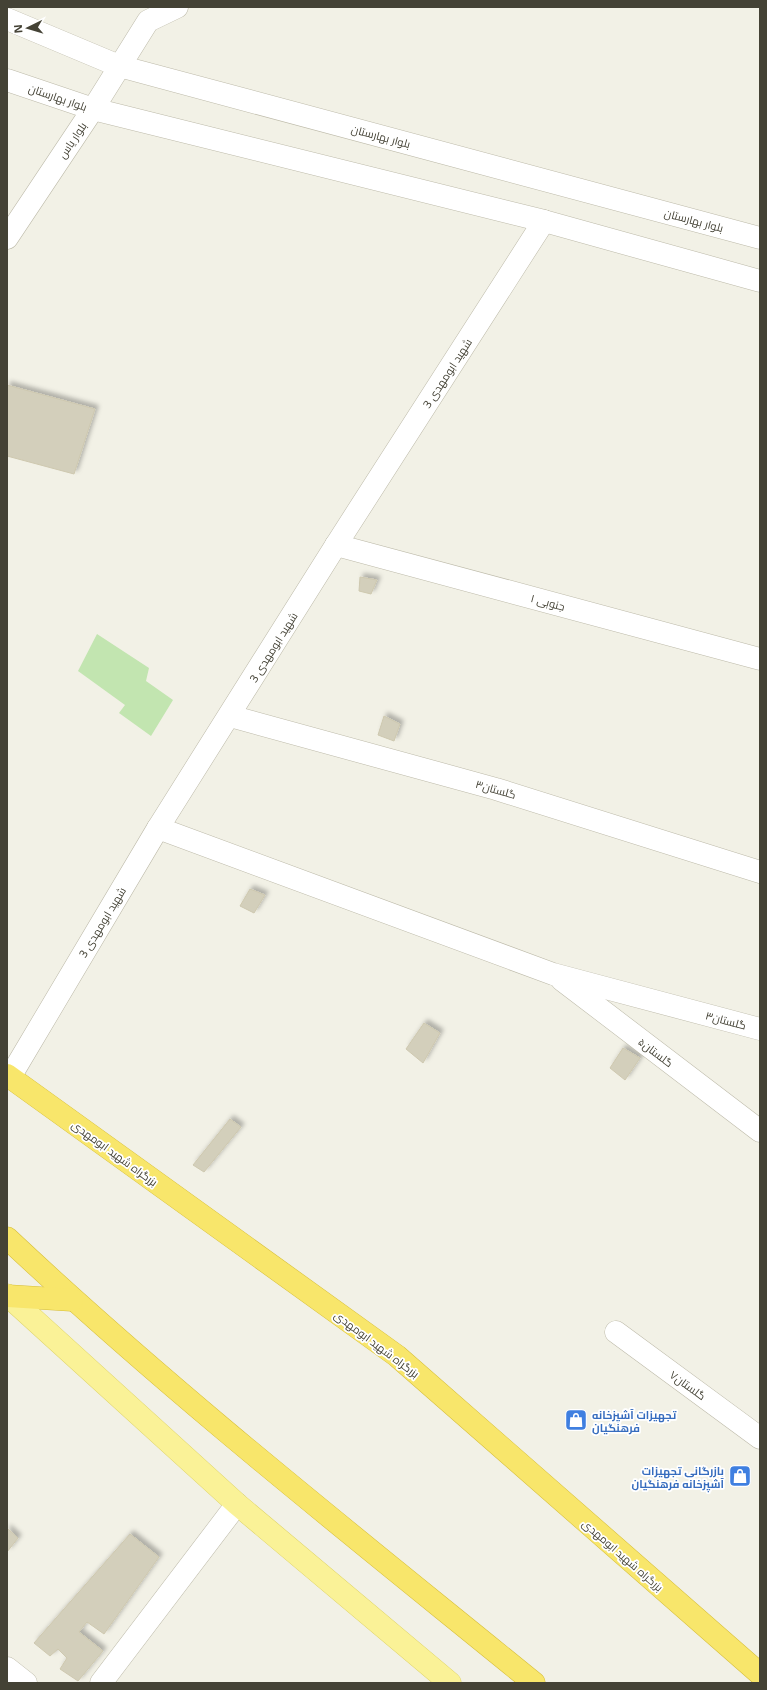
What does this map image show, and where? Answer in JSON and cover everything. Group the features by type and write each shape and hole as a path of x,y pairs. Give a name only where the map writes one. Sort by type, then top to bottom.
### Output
{"highway":[{"name":"بزرگراه شهید ابومهدی","path":"8,1076 397,1356 756,1674"},
{"path":"7,1238 72,1300 271,1468 534,1683"},
{"path":"8,1295 72,1300"}],"main road":[{"path":"8,1295 237,1504 450,1683"}],"street":[{"name":"بلوار یاس","path":"7,238 93,109 148,14 177,7"},
{"name":"بلوار بهارستان","path":"7,19 119,66 760,238"},
{"name":"بلوار بهارستان","path":"7,80 93,109 544,221 760,281"},
{"name":"شهید ابومهدی 3","path":"8,1076 158,828 230,716 336,545 544,221"},
{"name":"جنوبی ۱","path":"336,545 760,659"},
{"name":"گلستان۳","path":"230,716 496,788 760,872"},
{"path":"158,828 553,974"},
{"name":"گلستان۳","path":"553,974 760,1029"},
{"name":"گلستان۵","path":"553,974 760,1131"},
{"name":"گلستان۷","path":"616,1332 760,1438"},
{"path":"100,1683 237,1504"},
{"path":"7,1668 26,1683"}],"green space":[{"path":"97,634 149,668 146,681 173,700 151,736 119,713 125,705 78,671"}],"building":[{"path":"7,385 95,409 74,474 7,456"},
{"path":"360,577 377,580 371,594 359,591"},
{"path":"384,716 400,724 394,741 378,735"},
{"path":"250,889 265,895 254,913 240,906"},
{"path":"424,1023 440,1033 423,1063 406,1049"},
{"path":"623,1048 640,1058 625,1080 610,1068"},
{"path":"230,1119 241,1127 204,1172 193,1165"},
{"path":"7,1528 18,1538 7,1552"},
{"path":"130,1534 159,1557 104,1634 87,1622 79,1632 103,1651 78,1681 60,1669 67,1658 58,1649 50,1656 34,1643"}],"place":[{"name":"تجهیزات آشپزخانه فرهنگیان","path":"576,1420"},
{"name":"بازرگانی تجهیزات آشپزخانه فرهنگیان","path":"740,1476"}]}
